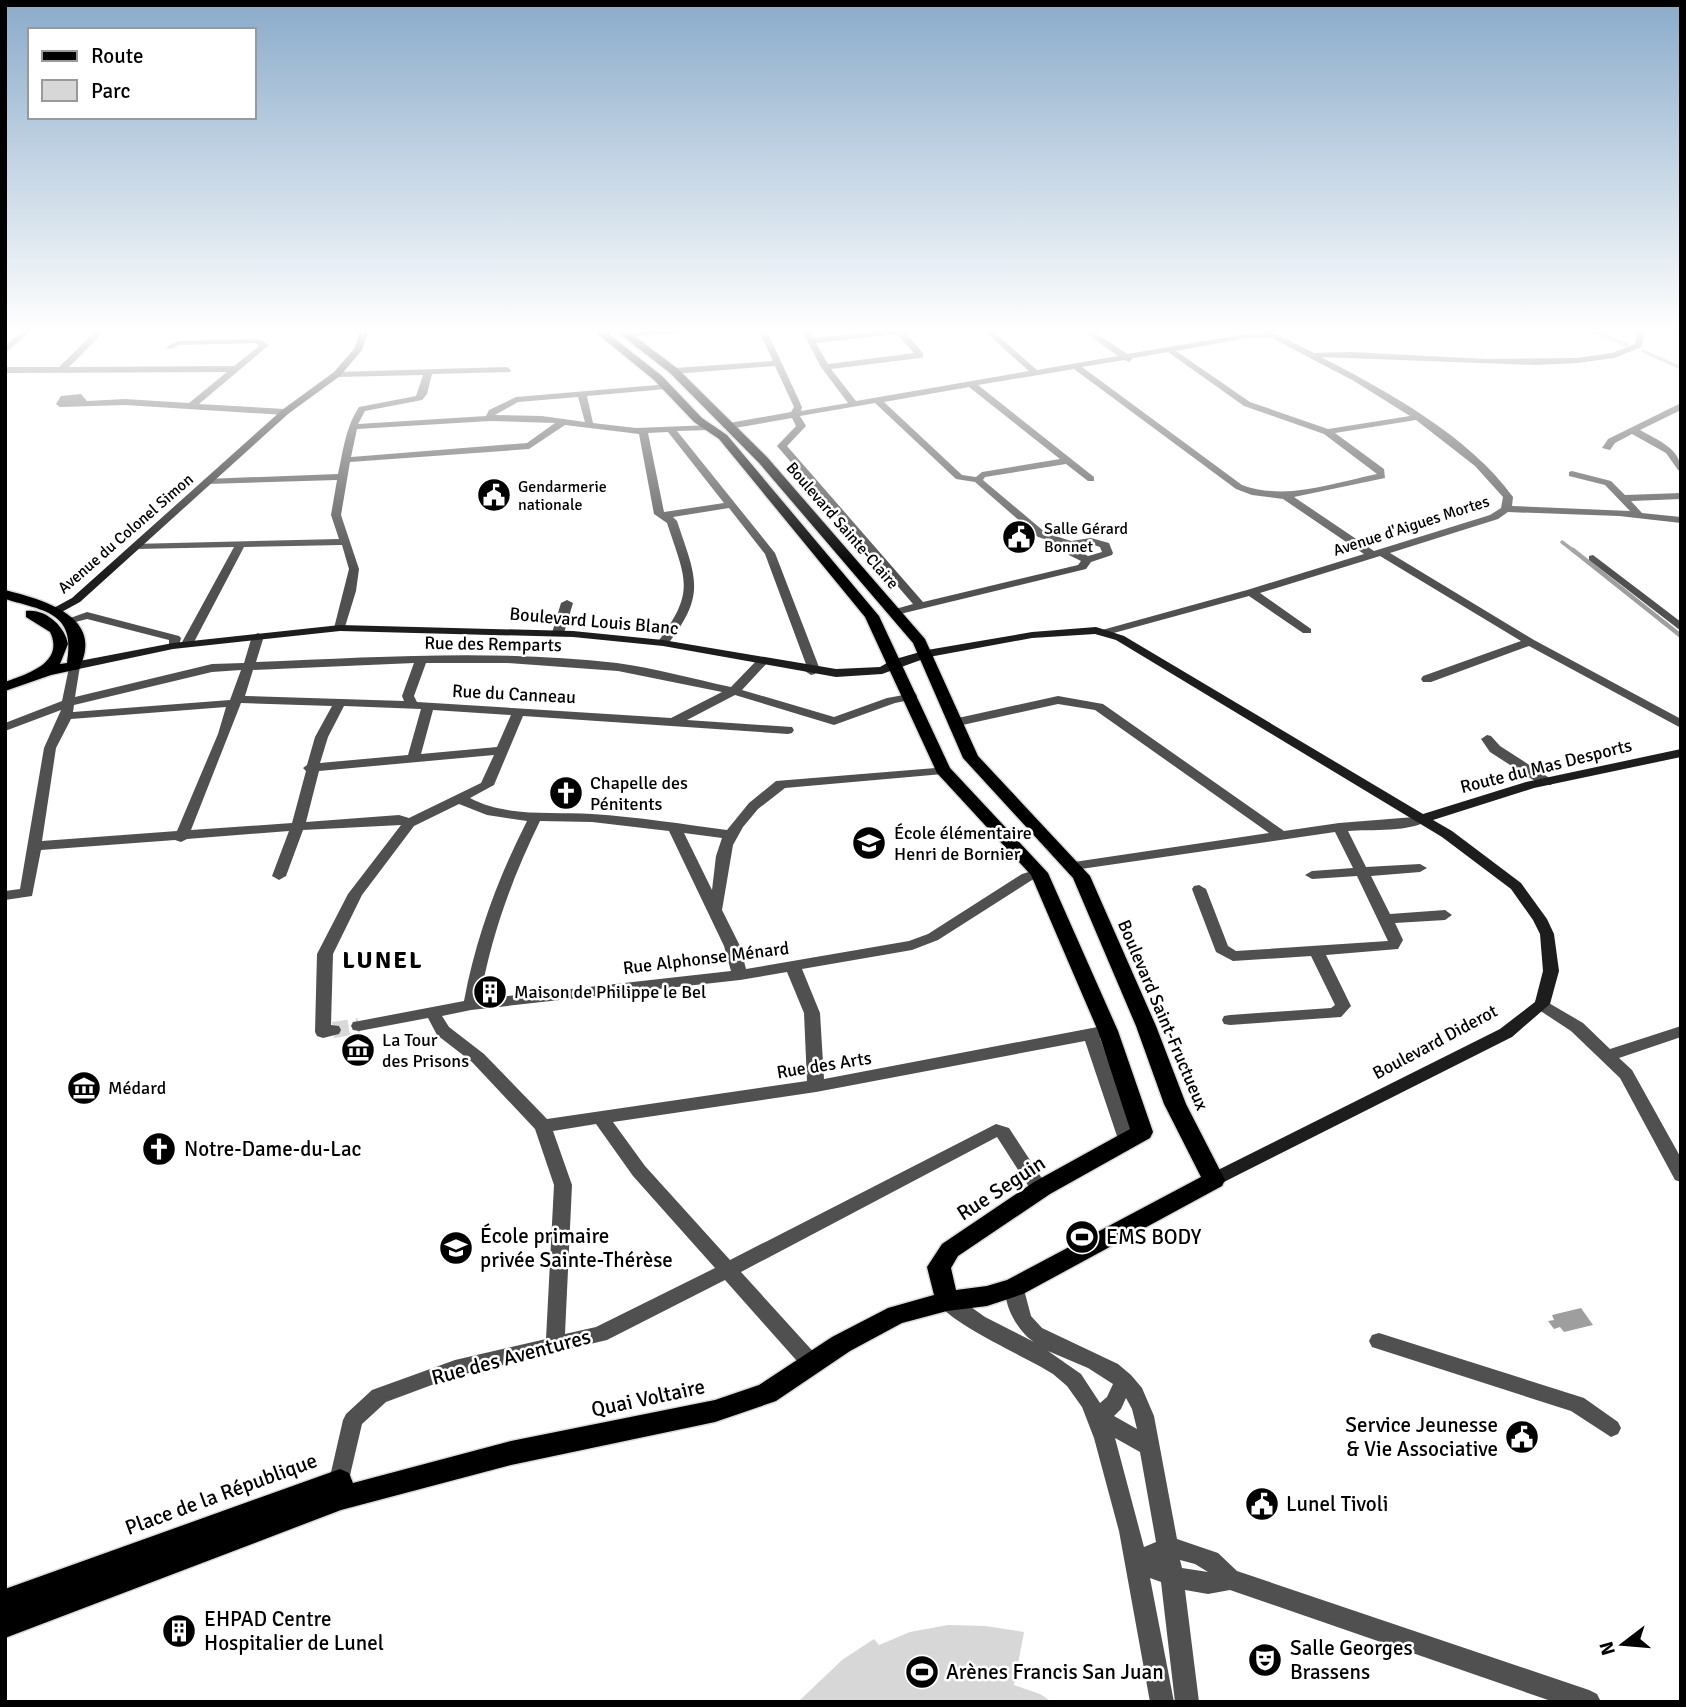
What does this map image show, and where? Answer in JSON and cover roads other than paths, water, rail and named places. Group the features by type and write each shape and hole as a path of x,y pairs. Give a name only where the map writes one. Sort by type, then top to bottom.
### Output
{"main road":[{"name":"Boulevard Sainte-Claire","path":"699,411 723,429 896,612 927,654"},
{"name":"Boulevard Sainte-Claire","path":"708,411 872,616 895,663"},
{"name":"Avenue du Colonel Simon","path":"47,615 76,600 285,412"},
{"path":"5,594 47,615 60,636 61,652 47,671"},
{"path":"5,604 68,621 74,627 76,636 74,670 47,671 5,687"},
{"name":"Boulevard Sainte-Claire","path":"872,616 896,612"},
{"name":"Boulevard Louis Blanc","path":"74,670 173,646 340,628 558,633 663,643 836,674 882,670 895,663 927,654 1032,635 1106,632"},
{"path":"1106,632 1422,819 1489,864 1528,901 1544,927 1551,971 1542,1004"},
{"name":"Boulevard Saint-Fructueux","path":"927,654 971,758 1074,866 1146,1026 1175,1104 1214,1180"},
{"path":"895,663 943,770 1040,873 1100,1033"},
{"name":"Route du Mas Desports","path":"1422,819 1546,782 1681,752"},
{"path":"1040,873 1074,866"},
{"name":"Boulevard Diderot","path":"947,1301 987,1296 1016,1287 1214,1180 1506,1033 1542,1004"},
{"name":"Rue Seguin","path":"947,1301 939,1267 950,1250 1042,1188 1142,1132 1100,1033"},
{"name":"Quai Voltaire","path":"340,1490 715,1411 767,1393 841,1344 896,1315 947,1301"},
{"path":"5,1624 340,1490"},
{"name":"Place de la République","path":"5,1603 340,1490"}],"street":[{"path":"267,411 285,412"},
{"path":"340,628 355,567 335,515 344,460 353,427 361,411"},
{"path":"490,418 495,411"},
{"path":"587,411 590,421 588,424"},
{"path":"797,411 795,415 801,426 782,446 920,605"},
{"path":"353,427 490,418 564,421 643,430 723,429 821,411"},
{"path":"888,411 959,477 978,480 1042,535 1072,545 1091,541 1109,550 1104,557 1087,559 1073,554 1069,550 1072,545"},
{"path":"1004,411 1091,479"},
{"path":"1136,411 1240,487 1252,492 1286,496 1382,476 1381,471 1327,432 1268,411"},
{"name":"Avenue d'Aigues Mortes","path":"1106,632 1251,592 1494,517 1506,509 1508,496 1496,479 1409,411"},
{"path":"1608,448 1611,442 1634,430 1676,413"},
{"path":"1327,432 1419,417"},
{"path":"344,460 529,446 564,421"},
{"path":"670,429 770,553 813,667 811,671"},
{"path":"643,430 659,514 672,521 693,586 685,615 663,643"},
{"path":"1634,430 1669,451 1681,468"},
{"path":"978,480 982,475 1067,461"},
{"path":"1572,474 1602,480 1638,514"},
{"path":"208,481 340,477"},
{"path":"1286,496 1377,553 1530,642 1681,724"},
{"path":"1624,498 1681,496"},
{"path":"663,516 729,505"},
{"path":"1506,509 1638,514 1681,520"},
{"path":"136,546 344,542"},
{"path":"187,644 240,545"},
{"path":"1593,558 1681,628"},
{"path":"896,612 1082,567 1087,559"},
{"path":"1251,592 1307,631"},
{"path":"558,633 567,603"},
{"path":"68,621 87,615 175,638 173,646"},
{"path":"182,835 224,734 258,636"},
{"path":"1427,679 1530,642"},
{"path":"412,705 408,696 422,659"},
{"name":"Rue des Remparts","path":"67,709 212,668 422,659 507,659 618,667 734,691 834,721 846,719 891,699 911,696"},
{"path":"675,720 734,691 763,661"},
{"path":"5,896 27,893 50,748 67,709 74,670"},
{"path":"958,722 1058,700 1099,707 1281,835"},
{"name":"Rue du Canneau","path":"67,709 235,701 342,701 675,720 788,730"},
{"path":"279,876 306,797 310,768 327,720 342,701"},
{"path":"414,757 428,707"},
{"path":"5,727 67,709"},
{"path":"328,1031 325,954 355,894 409,823 487,785 519,712"},
{"path":"1488,739 1495,750 1546,782"},
{"path":"310,768 502,750"},
{"path":"715,910 721,896 723,855 730,835 759,799 780,784 943,770"},
{"path":"461,799 473,807 535,818 583,817 674,826 730,835"},
{"path":"471,1005 478,962 509,867 535,818"},
{"path":"36,846 295,829 399,819 409,823"},
{"path":"1074,866 1339,827 1412,823 1422,819"},
{"path":"674,826 732,947 740,975"},
{"path":"1199,889 1221,949 1233,956 1393,946 1396,940 1339,827"},
{"path":"1312,875 1420,868"},
{"name":"Rue Alphonse Ménard","path":"359,1026 471,1005 740,975 912,945 933,937 1027,877 1040,873"},
{"path":"1386,919 1445,915"},
{"path":"1230,1020 1335,1013 1343,1006 1316,951"},
{"path":"793,967 812,1013 816,1086"},
{"path":"1542,1004 1577,1027 1611,1055 1636,1090 1681,1175"},
{"path":"433,1014 443,1031 478,1058 543,1126 563,1185 555,1345"},
{"path":"1611,1055 1681,1031"},
{"name":"Rue des Arts","path":"543,1126 816,1086 1100,1033"},
{"path":"601,1118 639,1171 812,1364"},
{"name":"Rue des Aventures","path":"340,1490 353,1420 379,1396 455,1368 610,1329 996,1130 1003,1132 1035,1182 1042,1188"},
{"path":"1016,1287 1019,1311 1026,1324 1044,1337 1106,1367 1135,1393 1146,1417 1165,1518 1187,1702"},
{"path":"947,1301 989,1330 1041,1354 1076,1381 1099,1418 1134,1561 1162,1702"},
{"path":"1379,1341 1577,1404 1611,1428"},
{"path":"1099,1418 1114,1403 1124,1381"},
{"path":"1099,1418 1150,1447"},
{"path":"1134,1561 1168,1547 1195,1552 1218,1564 1230,1579 1589,1702"},
{"path":"1134,1561 1170,1576 1220,1584 1230,1579"}],"waterway":[{"path":"1562,542 1575,552"},
{"path":"1573,550 1681,636"}],"tunnel":[{"path":"333,1030 359,1026"}],"place":[{"name":"Gendarmerie nationale","path":"494,495"},
{"name":"Salle Gérard Bonnet","path":"1019,537"},
{"name":"Chapelle des Pénitents","path":"566,793"},
{"name":"École élémentaire Henri de Bornier","path":"869,843"},
{"name":"Maison de Philippe le Bel","path":"490,992"},
{"name":"La Tour des Prisons","path":"358,1050"},
{"name":"Médard","path":"84,1088"},
{"name":"Notre-Dame-du-Lac","path":"159,1149"},
{"name":"EMS BODY","path":"1082,1237"},
{"name":"École primaire privée Sainte-Thérèse","path":"456,1248"},
{"name":"Service Jeunesse & Vie Associative","path":"1522,1437"},
{"name":"Lunel Tivoli","path":"1262,1504"},
{"name":"EHPAD Centre Hospitalier de Lunel","path":"179,1631"},
{"name":"Salle Georges Brassens","path":"1265,1660"},
{"name":"Arènes Francis San Juan","path":"922,1672"}],"district":[{"name":"LUNEL","path":"383,960"}]}
